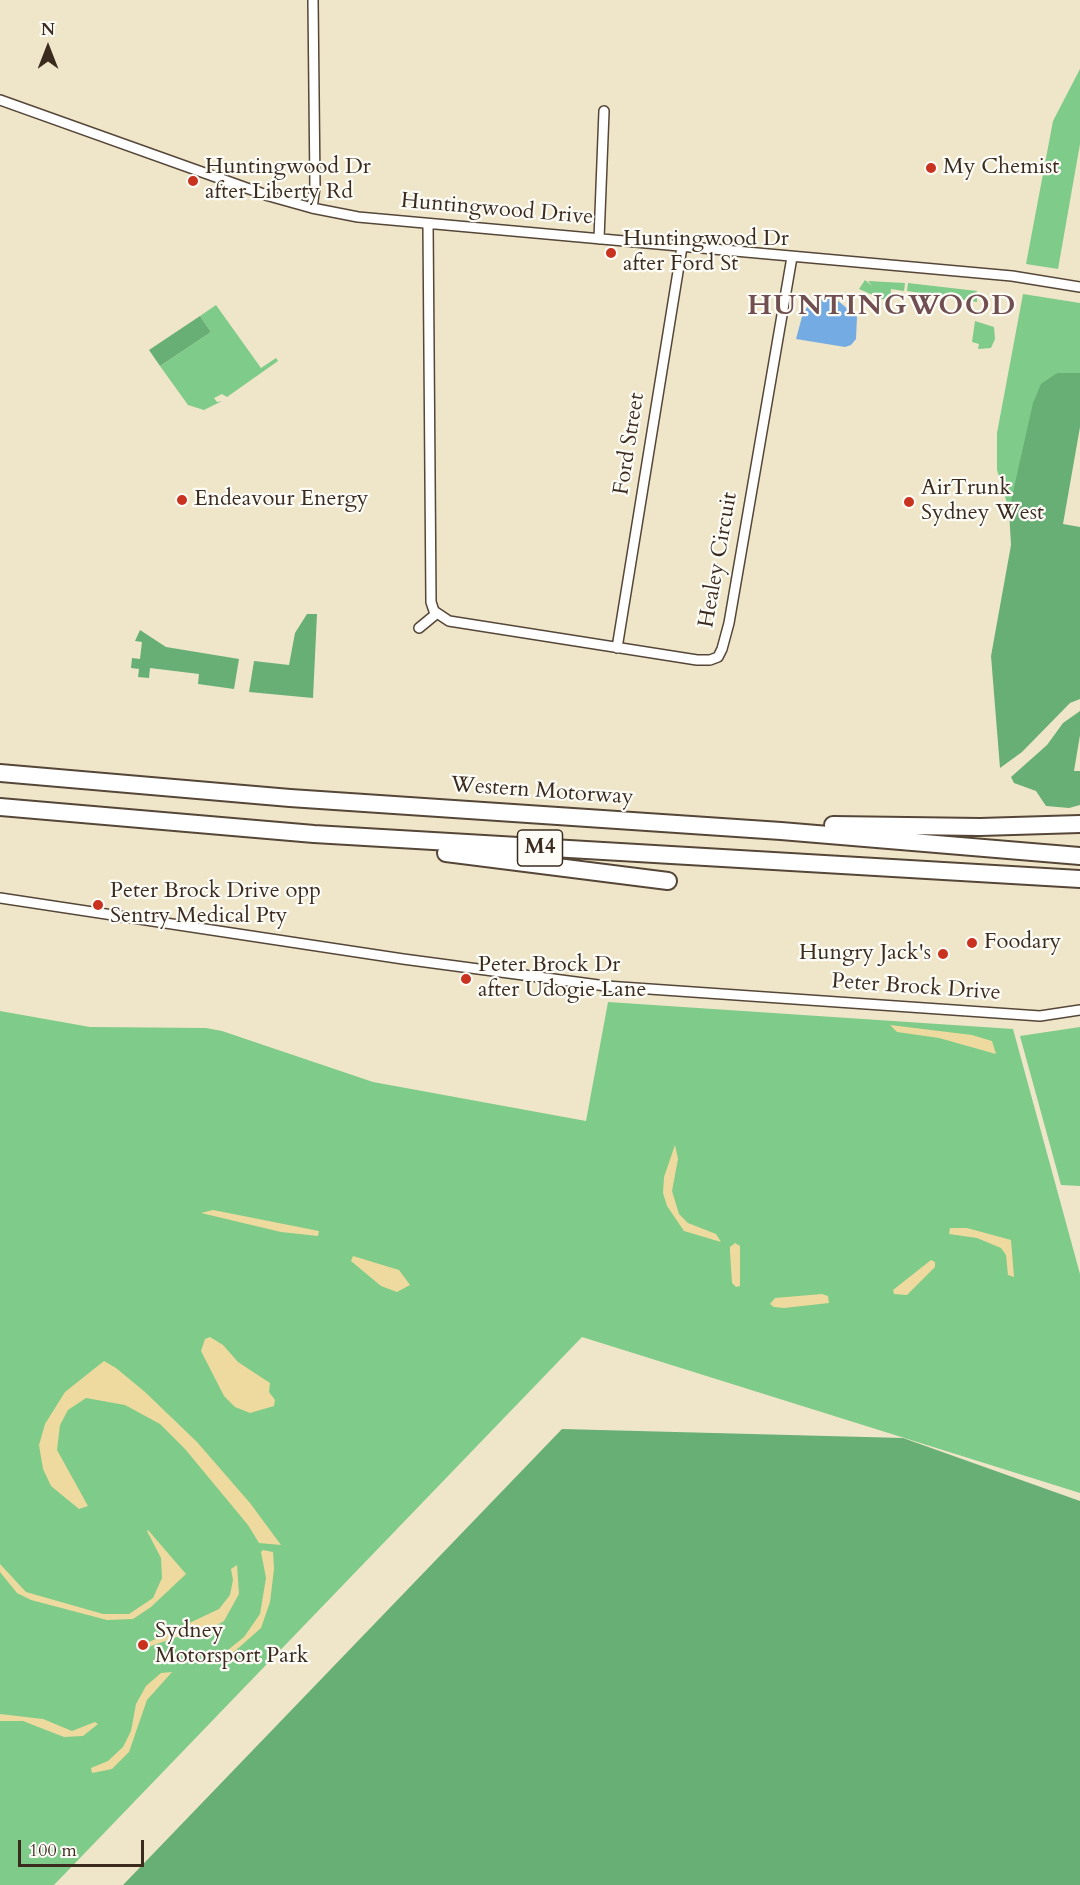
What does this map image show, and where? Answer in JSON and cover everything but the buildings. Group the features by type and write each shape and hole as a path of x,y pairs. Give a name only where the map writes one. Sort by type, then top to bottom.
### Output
{"highway":[{"name":"Western Motorway","path":"0,773 268,796 781,831 1080,856"},
{"name":"M4","path":"0,807 314,834 1080,879"},
{"path":"781,831 789,824 980,827 1080,825"},
{"path":"314,834 399,849 495,858 668,881"}],"street":[{"path":"312,208 315,187 313,0"},
{"name":"Huntingwood Drive","path":"0,100 231,183 312,208 358,217 1012,276 1080,287"},
{"path":"600,239 604,111"},
{"path":"419,628 436,614 431,602 429,224"},
{"name":"Ford Street","path":"617,648 682,247"},
{"name":"Healey Circuit","path":"436,614 449,621 617,648 704,660 717,657 722,649 792,257"},
{"name":"Peter Brock Drive","path":"0,898 393,958 606,986 1040,1016 1080,1010"}],"green space":[{"path":"1080,69 1080,144 1058,269 1026,264 1053,121"},
{"path":"865,280 872,286 868,281 905,283 904,291 891,289 890,300 882,299 859,289"},
{"path":"908,283 977,291 977,302 907,291"},
{"path":"1023,294 1080,303 1080,373 1057,373 1009,510 997,470 997,433"},
{"path":"216,305 261,368 276,358 278,361 227,397 222,394 214,398 217,402 222,401 204,410 188,405 160,366 211,332 200,316"},
{"path":"200,316 211,332 160,366 149,350"},
{"path":"975,321 994,327 995,339 991,348 978,349 979,344 972,342"},
{"path":"1057,373 1080,373 1080,427 1063,524 1080,527 1080,699 1070,703 1022,752 1000,768 991,656 1011,545 1009,510 1033,403 1041,384"},
{"path":"307,614 317,614 313,698 249,692 254,661 289,665 295,633"},
{"path":"140,630 166,647 239,659 234,689 198,684 199,674 150,668 149,678 138,677 139,669 131,668 132,658 140,659 142,642 135,641"},
{"path":"1080,711 1080,735 1074,771 1080,771 1080,805 1069,808 1046,806 1036,791 1014,783 1011,777 1047,745 1063,723"},
{"name":"Sydney Motorsport Park","path":"608,1002 1013,1029 1080,1274 1080,1493 582,1337 54,1885 0,1885 0,1011 90,1027 206,1028 222,1031 373,1082 586,1121"},
{"path":"1080,1027 1080,1186 1061,1185 1020,1036"},
{"path":"562,1429 903,1438 1080,1501 1080,1885 123,1885"}],"sand":[{"path":"890,1025 972,1035 992,1041 996,1054 939,1038 897,1032"},
{"path":"675,1145 678,1159 672,1191 679,1214 688,1223 716,1234 721,1242 684,1231 667,1206 663,1193 664,1177"},
{"path":"213,1210 319,1231 318,1236 281,1232 201,1213"},
{"path":"950,1228 967,1228 1011,1240 1014,1277 1008,1275 1006,1255 1001,1248 977,1238 949,1234"},
{"path":"735,1243 740,1246 740,1286 736,1287 732,1283 730,1252 730,1247"},
{"path":"353,1256 399,1270 410,1285 397,1292 381,1286 351,1261"},
{"path":"931,1260 935,1262 935,1267 907,1295 894,1294 893,1290"},
{"path":"822,1294 828,1296 829,1303 784,1308 770,1304 775,1298"},
{"path":"210,1337 223,1345 238,1362 270,1383 269,1392 275,1400 274,1406 250,1413 235,1407 224,1396 201,1351 205,1339"},
{"path":"104,1361 145,1392 197,1442 250,1503 281,1545 259,1543 248,1525 185,1449 160,1424 125,1405 86,1398 68,1410 60,1425 57,1450 88,1506 79,1509 51,1486 43,1469 39,1445 45,1424 65,1392"},
{"path":"148,1530 186,1574 151,1607 133,1619 107,1620 31,1600 17,1593 0,1572 0,1564 26,1592 103,1614 129,1614 153,1598 162,1578 161,1558"},
{"path":"263,1550 273,1552 274,1569 270,1602 261,1628 235,1651 218,1658 244,1637 260,1614 266,1578 261,1552"},
{"path":"237,1565 239,1594 224,1621 214,1627 212,1625 148,1647 147,1643 219,1609 230,1595 233,1580 231,1569"},
{"path":"172,1672 147,1700 129,1752 112,1769 92,1773 91,1768 108,1761 123,1747 131,1731 136,1704 146,1686 161,1673"},
{"path":"0,1714 43,1719 72,1731 95,1722 98,1724 83,1736 64,1737 23,1721 0,1721"}],"water":[{"path":"827,297 836,299 857,317 856,339 851,345 845,347 796,339 803,313 808,306"}],"place":[{"name":"My Chemist","path":"931,168"},
{"name":"Huntingwood Dr after Liberty Rd","path":"193,181"},
{"name":"Huntingwood Dr after Ford St","path":"611,253"},
{"name":"Endeavour Energy","path":"182,500"},
{"name":"AirTrunk Sydney West","path":"909,502"},
{"name":"Peter Brock Drive opp Sentry Medical Pty","path":"98,905"},
{"name":"Foodary","path":"972,943"},
{"name":"Hungry Jack's","path":"943,954"},
{"name":"Peter Brock Dr after Udogie Lane","path":"466,979"},
{"name":"Sydney Motorsport Park","path":"143,1645"}],"district":[{"name":"HUNTINGWOOD","path":"882,308"}]}
